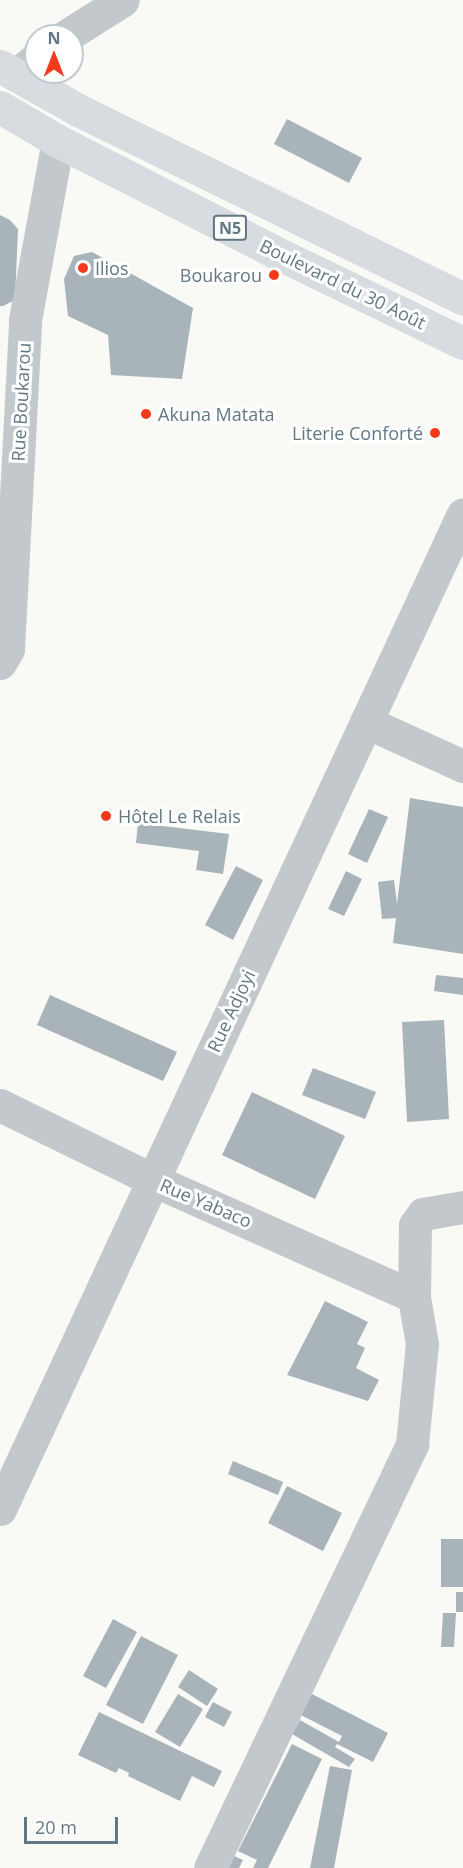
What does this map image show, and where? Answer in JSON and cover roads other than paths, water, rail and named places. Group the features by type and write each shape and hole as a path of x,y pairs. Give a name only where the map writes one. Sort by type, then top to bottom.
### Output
{"highway":[{"name":"N5","path":"13,75 78,110 463,299"},
{"name":"Boulevard du 30 Août","path":"0,107 58,141 283,256 463,343"},
{"path":"58,141 78,110"}],"street":[{"path":"84,25 123,0"},
{"name":"Rue Boukarou","path":"0,663 8,649 12,320 58,141"},
{"name":"Rue Adjoyi","path":"0,1509 463,514"},
{"path":"366,722 463,766"},
{"name":"Rue Yabaco","path":"0,1105 153,1180 414,1297"},
{"path":"210,1868 412,1444 422,1344 414,1297 415,1225 423,1214 463,1208"}],"place":[{"name":"Ilios","path":"83,268"},
{"name":"Boukarou","path":"274,275"},
{"name":"Akuna Matata","path":"146,414"},
{"name":"Literie Conforté","path":"435,433"},
{"name":"Hôtel Le Relais","path":"106,816"}]}
